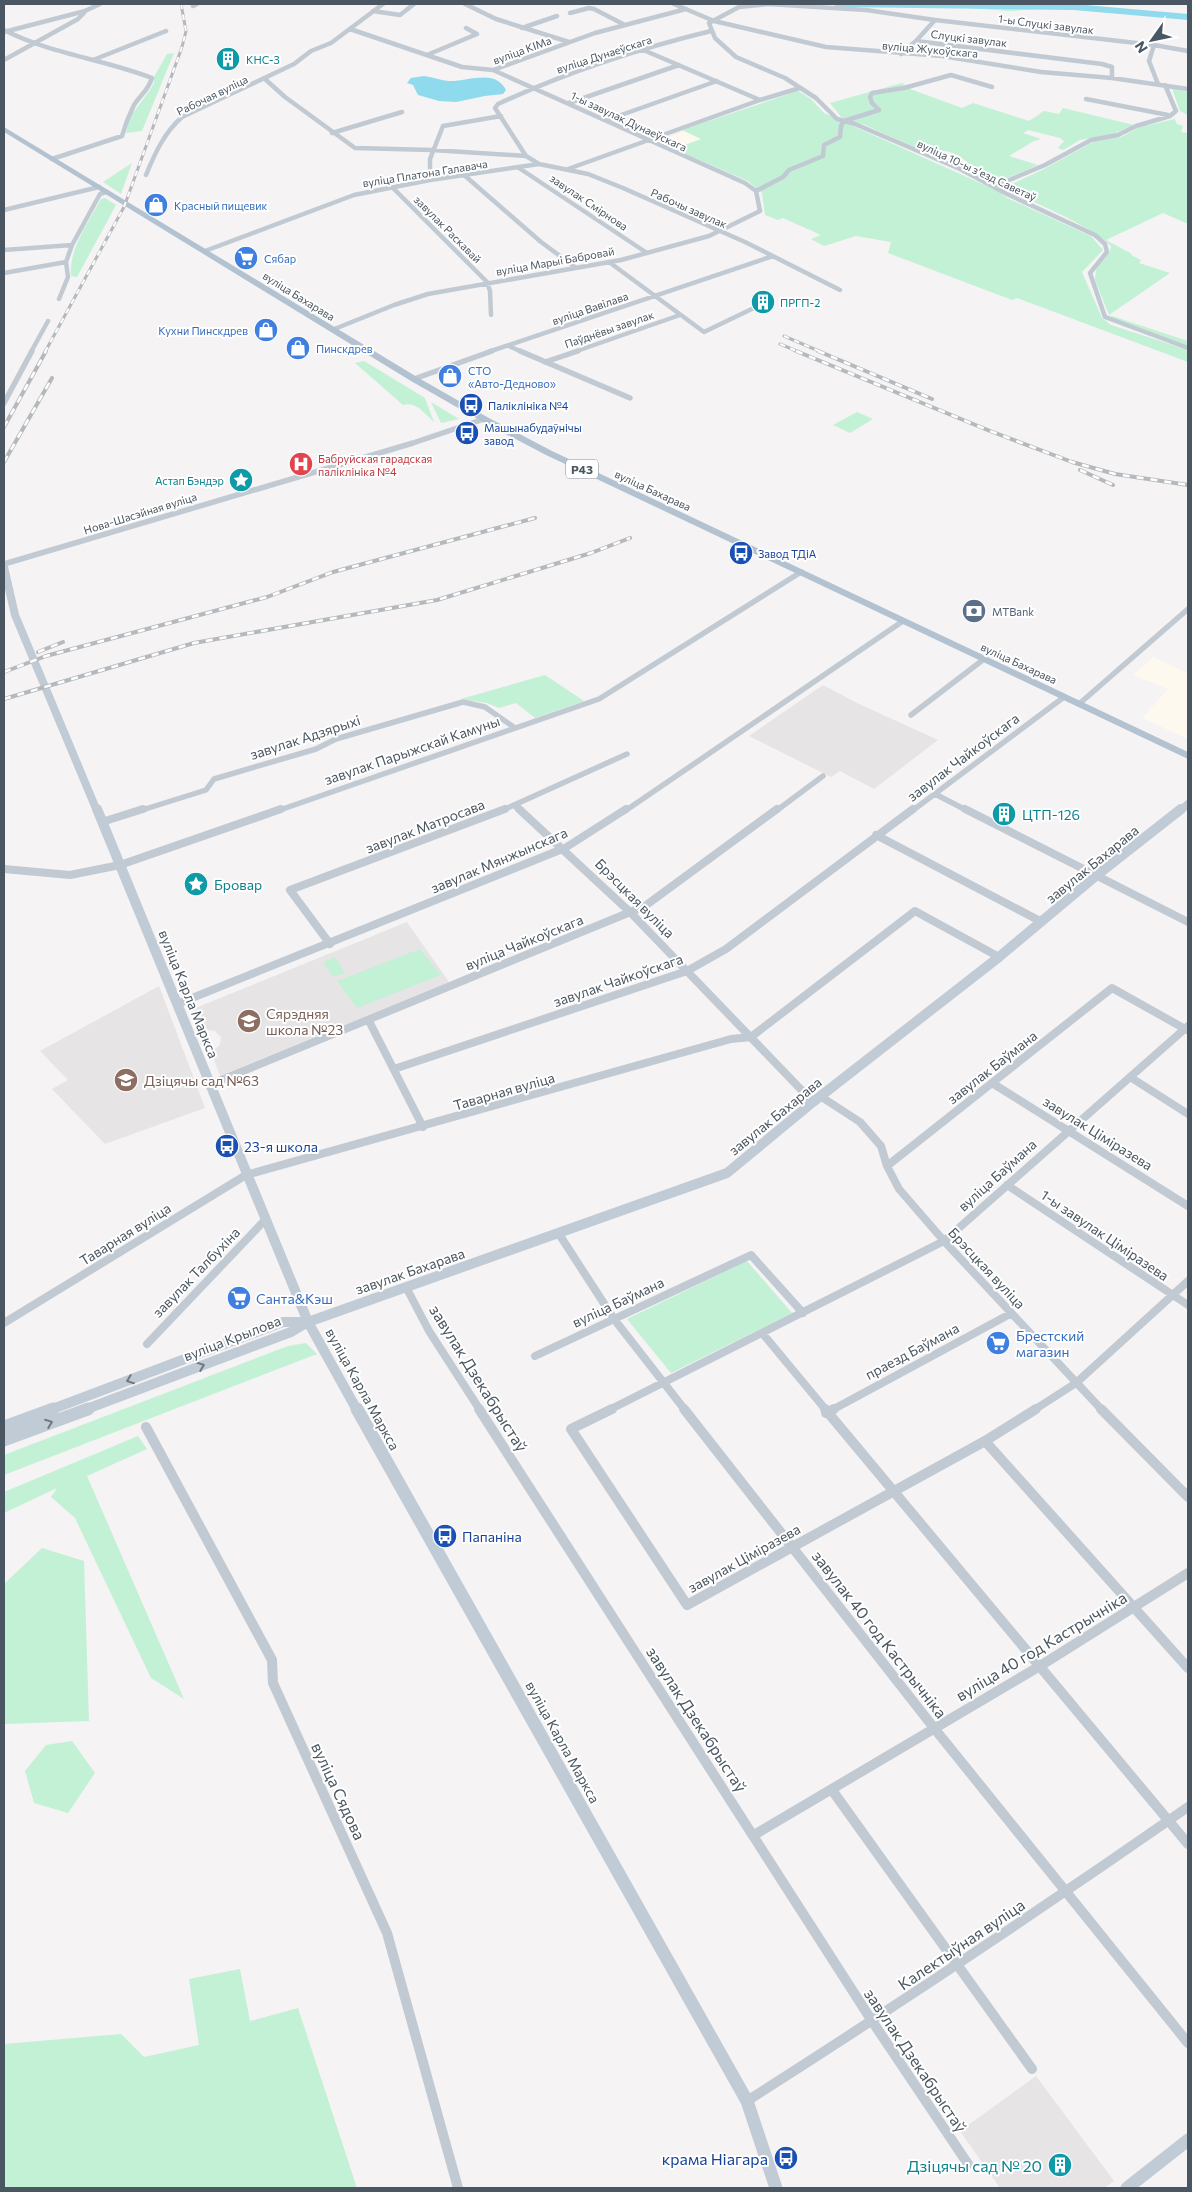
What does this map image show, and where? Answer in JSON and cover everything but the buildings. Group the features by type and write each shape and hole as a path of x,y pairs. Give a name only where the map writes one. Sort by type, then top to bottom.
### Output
{"main road":[{"name":"вуліца Бахарава","path":"4,129 332,330 484,420 549,453 1188,756"},
{"name":"вуліца Карла Маркса","path":"4,566 15,615 308,1322 747,2101 776,2188"},
{"name":"завулак Бахарава","path":"308,1322 726,1173 816,1099 999,957 1097,875 1188,804"},
{"name":"вуліца Крылова","path":"4,1427 283,1322 308,1322"},
{"name":"вуліца Крылова","path":"4,1440 291,1332 308,1322"},
{"path":"1128,2188 1188,2140"}],"street":[{"path":"5,31 85,11 100,4"},
{"name":"Рабочая вуліца","path":"146,175 159,144 171,126 182,117 294,64 311,51 331,43 383,4"},
{"path":"373,11 400,15 414,4"},
{"path":"465,4 496,19 569,42"},
{"name":"вуліца Жукоўскага","path":"674,4 714,21 809,44 901,54 942,56 1041,72 1112,78 1188,89"},
{"name":"Слуцкі завулак","path":"714,21 739,7 774,4 886,11 935,20"},
{"path":"570,13 589,8 594,9 623,24"},
{"name":"вуліца КІМа","path":"350,29 462,67 493,70 623,24 686,9"},
{"path":"4,60 78,18 85,11"},
{"path":"522,28 557,16"},
{"name":"Слуцкі завулак","path":"916,41 935,20"},
{"name":"1-ы Слуцкі завулак","path":"935,20 1154,45 1188,51"},
{"path":"711,30 709,24 714,21"},
{"path":"427,55 477,34 466,28"},
{"name":"вуліца Дунаеўскага","path":"533,87 641,49 711,30"},
{"name":"вуліца 10-ы зʼезд Саветаў","path":"711,30 724,48 736,57 786,78 816,98 837,119 995,186 1007,194 1095,235 1105,244 1107,252 1090,272 1104,317 1188,348"},
{"path":"5,31 31,45 93,60 152,78 149,89 142,95 127,117 122,136 52,159"},
{"path":"93,60 166,31"},
{"path":"901,54 916,41"},
{"name":"Слуцкі завулак","path":"916,41 1102,64 1112,67 1112,78"},
{"path":"1154,45 1149,54 1148,61 1156,74 1158,84"},
{"path":"641,49 760,100"},
{"path":"569,103 679,65"},
{"name":"1-ы завулак Дунаеўскага","path":"493,70 745,183 756,191"},
{"path":"756,191 783,177 790,170 823,156 824,145 840,136 841,126 844,121 879,110 872,103 870,97 872,93 881,90 904,88 951,75 992,88"},
{"name":"Рабочы завулак","path":"265,79 332,133 349,145 363,150 432,150 526,156"},
{"path":"607,120 717,81"},
{"path":"995,186 1045,165 1091,140 1118,135 1136,126 1170,116 1176,111 1165,85"},
{"path":"430,180 428,171 432,150 443,126 501,116 495,108 498,104 533,87"},
{"path":"566,170 760,100 800,88"},
{"path":"1086,100 1170,116"},
{"path":"332,133 402,112"},
{"name":"Рабочы завулак","path":"501,116 526,156 539,164 607,181 720,231 840,290"},
{"name":"вуліца Платона Галавача","path":"205,251 339,200 430,180 539,164"},
{"name":"завулак Смірнова","path":"519,168 647,253"},
{"path":"464,175 541,242 575,267"},
{"name":"завулак Раскавай","path":"392,187 486,282 490,291 491,316"},
{"path":"4,210 103,190"},
{"path":"59,299 68,277 66,262 72,245 103,190"},
{"name":"вуліца Марыі Бабровай","path":"332,330 426,295 486,282 609,262 647,253 720,231 760,211 756,191"},
{"path":"4,250 72,245"},
{"name":"вуліца Вавілава","path":"414,379 437,369 772,256"},
{"path":"4,273 66,262"},
{"name":"Паўднёвы завулак","path":"609,262 704,332 722,326 747,310 760,305"},
{"name":"Паўднёвы завулак","path":"545,362 680,315"},
{"path":"4,403 48,321"},
{"path":"509,346 630,398"},
{"name":"Нова-Шасэйная вуліца","path":"4,566 484,420"},
{"name":"завулак Парыжскай Камуны","path":"4,868 70,875 120,865 599,699 801,572"},
{"path":"1079,704 1188,609"},
{"name":"завулак Мянжынскага","path":"177,1004 565,848 620,814 904,621"},
{"path":"911,715 984,659"},
{"name":"завулак Чайкоўскага","path":"394,1069 687,970 726,949 876,835 935,794 1064,697"},
{"name":"завулак Адзярыхі","path":"102,822 206,790 214,779 463,702 484,705 515,728"},
{"name":"завулак Матросава","path":"330,944 290,890 467,822 515,806 627,754"},
{"name":"вуліца Чайкоўскага","path":"209,1085 369,1021 645,906 823,776"},
{"path":"935,794 1188,922"},
{"name":"Брэсцкая вуліца","path":"515,806 565,848 751,1037 816,1099 860,1122 881,1146 887,1166 899,1189 944,1241 1010,1314 1188,1497"},
{"path":"876,835 1042,922"},
{"name":"Таварная вуліца","path":"4,1323 246,1174 422,1127 731,1039 751,1037 915,911 999,957"},
{"name":"завулак Баўмана","path":"887,1166 1112,988 1187,1028"},
{"path":"369,1021 422,1127"},
{"name":"вуліца Баўмана","path":"571,1429 763,1334 944,1241 1187,1028"},
{"path":"1130,1077 1188,1114"},
{"name":"завулак Ціміразева","path":"992,1083 1188,1206"},
{"name":"1-ы завулак Ціміразева","path":"1007,1185 1188,1305"},
{"name":"завулак Талбухіна","path":"146,1344 265,1220"},
{"name":"завулак 40 год Кастрычніка","path":"559,1234 614,1319 934,1728 1188,2043"},
{"name":"вуліца Баўмана","path":"535,1356 751,1255 803,1313"},
{"name":"завулак Ціміразева","path":"571,1429 687,1605 985,1441 1076,1383 1188,1281"},
{"name":"завулак Дзекабрыстаў","path":"406,1287 434,1340 872,2021 968,2164"},
{"name":"праезд Баўмана","path":"826,1413 1010,1314"},
{"path":"763,1334 826,1413 1188,1844"},
{"name":"вуліца Сядова","path":"146,1428 272,1660 273,1683 387,1933 458,2188"},
{"path":"985,1441 1188,1668"},
{"name":"вуліца 40 год Кастрычніка","path":"754,1835 1040,1666 1188,1573"},
{"path":"832,1790 1032,2069"},
{"name":"Калектыўная вуліца","path":"747,2101 958,1964 1188,1807"}],"shaded area":[{"path":"685,131 702,139 674,149 657,142"},
{"path":"1153,657 1188,673 1188,739 1142,718 1168,689 1133,675"},
{"path":"823,685 859,704 938,740 874,789 840,771 831,777 749,736"},
{"path":"407,922 449,982 220,1076 211,1052 220,1045 221,1037 215,1031 202,1029 193,1009"},
{"path":"159,986 205,1108 105,1144 52,1089 68,1080 40,1051"},
{"path":"1036,2076 1114,2181 1104,2188 1000,2188 960,2131"}],"green space":[{"path":"966,4 1069,4 1074,7 1069,9 1009,11 968,8"},
{"path":"174,53 142,131 126,133 130,117 150,90 154,83 154,77 167,54"},
{"path":"902,83 910,89 962,108 973,103 1029,121 1044,111 1059,114 1063,108 1134,125 1113,134 1080,140 1063,150 1058,148 1064,141 1060,138 1028,130 1023,133 1041,139 1034,141 1009,156 1038,165 996,183 981,180 961,168 968,163 953,153 942,150 925,152 865,125 842,118 830,103"},
{"path":"1172,88 1188,92 1188,115 1180,111"},
{"path":"798,91 811,99 824,113 998,191 1007,198 1091,236 1103,250 1082,272 1102,318 1111,325 1188,350 1188,362 1017,298 1012,300 888,253 891,242 856,236 824,246 811,239 821,235 783,218 778,220 765,215 762,193 748,181 674,149 701,139 682,130"},
{"path":"1175,119 1177,124 1183,126 1181,132 1188,133 1188,224 1163,213 1106,240 1141,260 1139,263 1170,273 1109,315 1095,280 1096,269 1110,252 1111,246 1077,223 1006,189 1008,186 1095,141 1121,137 1140,127"},
{"path":"132,163 121,194 103,182"},
{"path":"105,198 116,205 77,277 71,276 73,256 80,236 101,199"},
{"path":"1109,315 1188,341 1188,347 1115,320"},
{"path":"364,361 425,398 434,422 416,406 403,405 355,363"},
{"path":"431,402 459,419 441,423"},
{"path":"857,412 873,419 850,433 833,425"},
{"path":"545,675 584,701 535,718 516,703 499,708 487,703 461,699"},
{"path":"420,949 441,975 357,1008 337,981"},
{"path":"335,957 345,973 333,977 323,962"},
{"path":"747,1261 792,1313 671,1373 627,1319"},
{"path":"306,1343 317,1354 4,1475 4,1455 288,1346"},
{"path":"138,1436 147,1449 87,1476 184,1699 151,1678 75,1518 51,1497 57,1488 4,1513 4,1492"},
{"path":"42,1548 84,1561 89,1721 4,1724 4,1584"},
{"path":"72,1741 95,1773 68,1813 34,1803 25,1771 46,1745"},
{"path":"240,1969 250,2021 298,2008 357,2188 4,2188 4,2044 121,2034 144,2057 199,2045 189,1979"}],"water":[{"path":"424,76 448,81 480,78 495,79 506,90 503,94 456,102 439,101 418,95 413,85 407,83 411,78"}],"waterway":[{"path":"837,4 1074,7 1188,17"},
{"path":"1067,4 1071,7"}],"railway":[{"path":"45,352 124,207 182,47 186,31 181,4"},
{"path":"784,336 821,352"},
{"path":"780,344 799,352"},
{"path":"4,427 46,351"},
{"path":"796,351 990,431 1072,462 1115,474 1188,485"},
{"path":"818,351 932,399"},
{"path":"4,462 52,378"},
{"path":"1080,470 1113,485"},
{"path":"4,672 46,656 267,597 333,572 535,518"},
{"path":"4,699 194,643 437,600 591,553 630,538"},
{"path":"38,652 63,642"}],"place":[{"name":"КНС-3","path":"228,59"},
{"name":"Красный пищевик","path":"156,205"},
{"name":"Сябар","path":"246,258"},
{"name":"ПРГП-2","path":"763,302"},
{"name":"Кухни Пинскдрев","path":"266,330"},
{"name":"Пинскдрев","path":"298,348"},
{"name":"СТО «Авто-Дедново»","path":"450,376"},
{"name":"Паліклініка №4","path":"471,405"},
{"name":"Машынабудаўнічы завод","path":"467,433"},
{"name":"Бабруйская гарадская паліклініка №4","path":"301,464"},
{"name":"Астап Бэндэр","path":"241,480"},
{"name":"Завод ТДіА","path":"741,553"},
{"name":"MTBank","path":"974,611"},
{"name":"ЦТП-126","path":"1004,814"},
{"name":"Бровар","path":"196,884"},
{"name":"Сярэдняя школа №23","path":"249,1021"},
{"name":"Дзіцячы сад №63","path":"126,1080"},
{"name":"23-я школа","path":"227,1146"},
{"name":"Санта&Кэш","path":"239,1298"},
{"name":"Брестский магазин","path":"998,1343"},
{"name":"Папаніна","path":"445,1536"},
{"name":"крама Ніагара","path":"786,2158"},
{"name":"Дзіцячы сад № 20","path":"1060,2165"}]}
